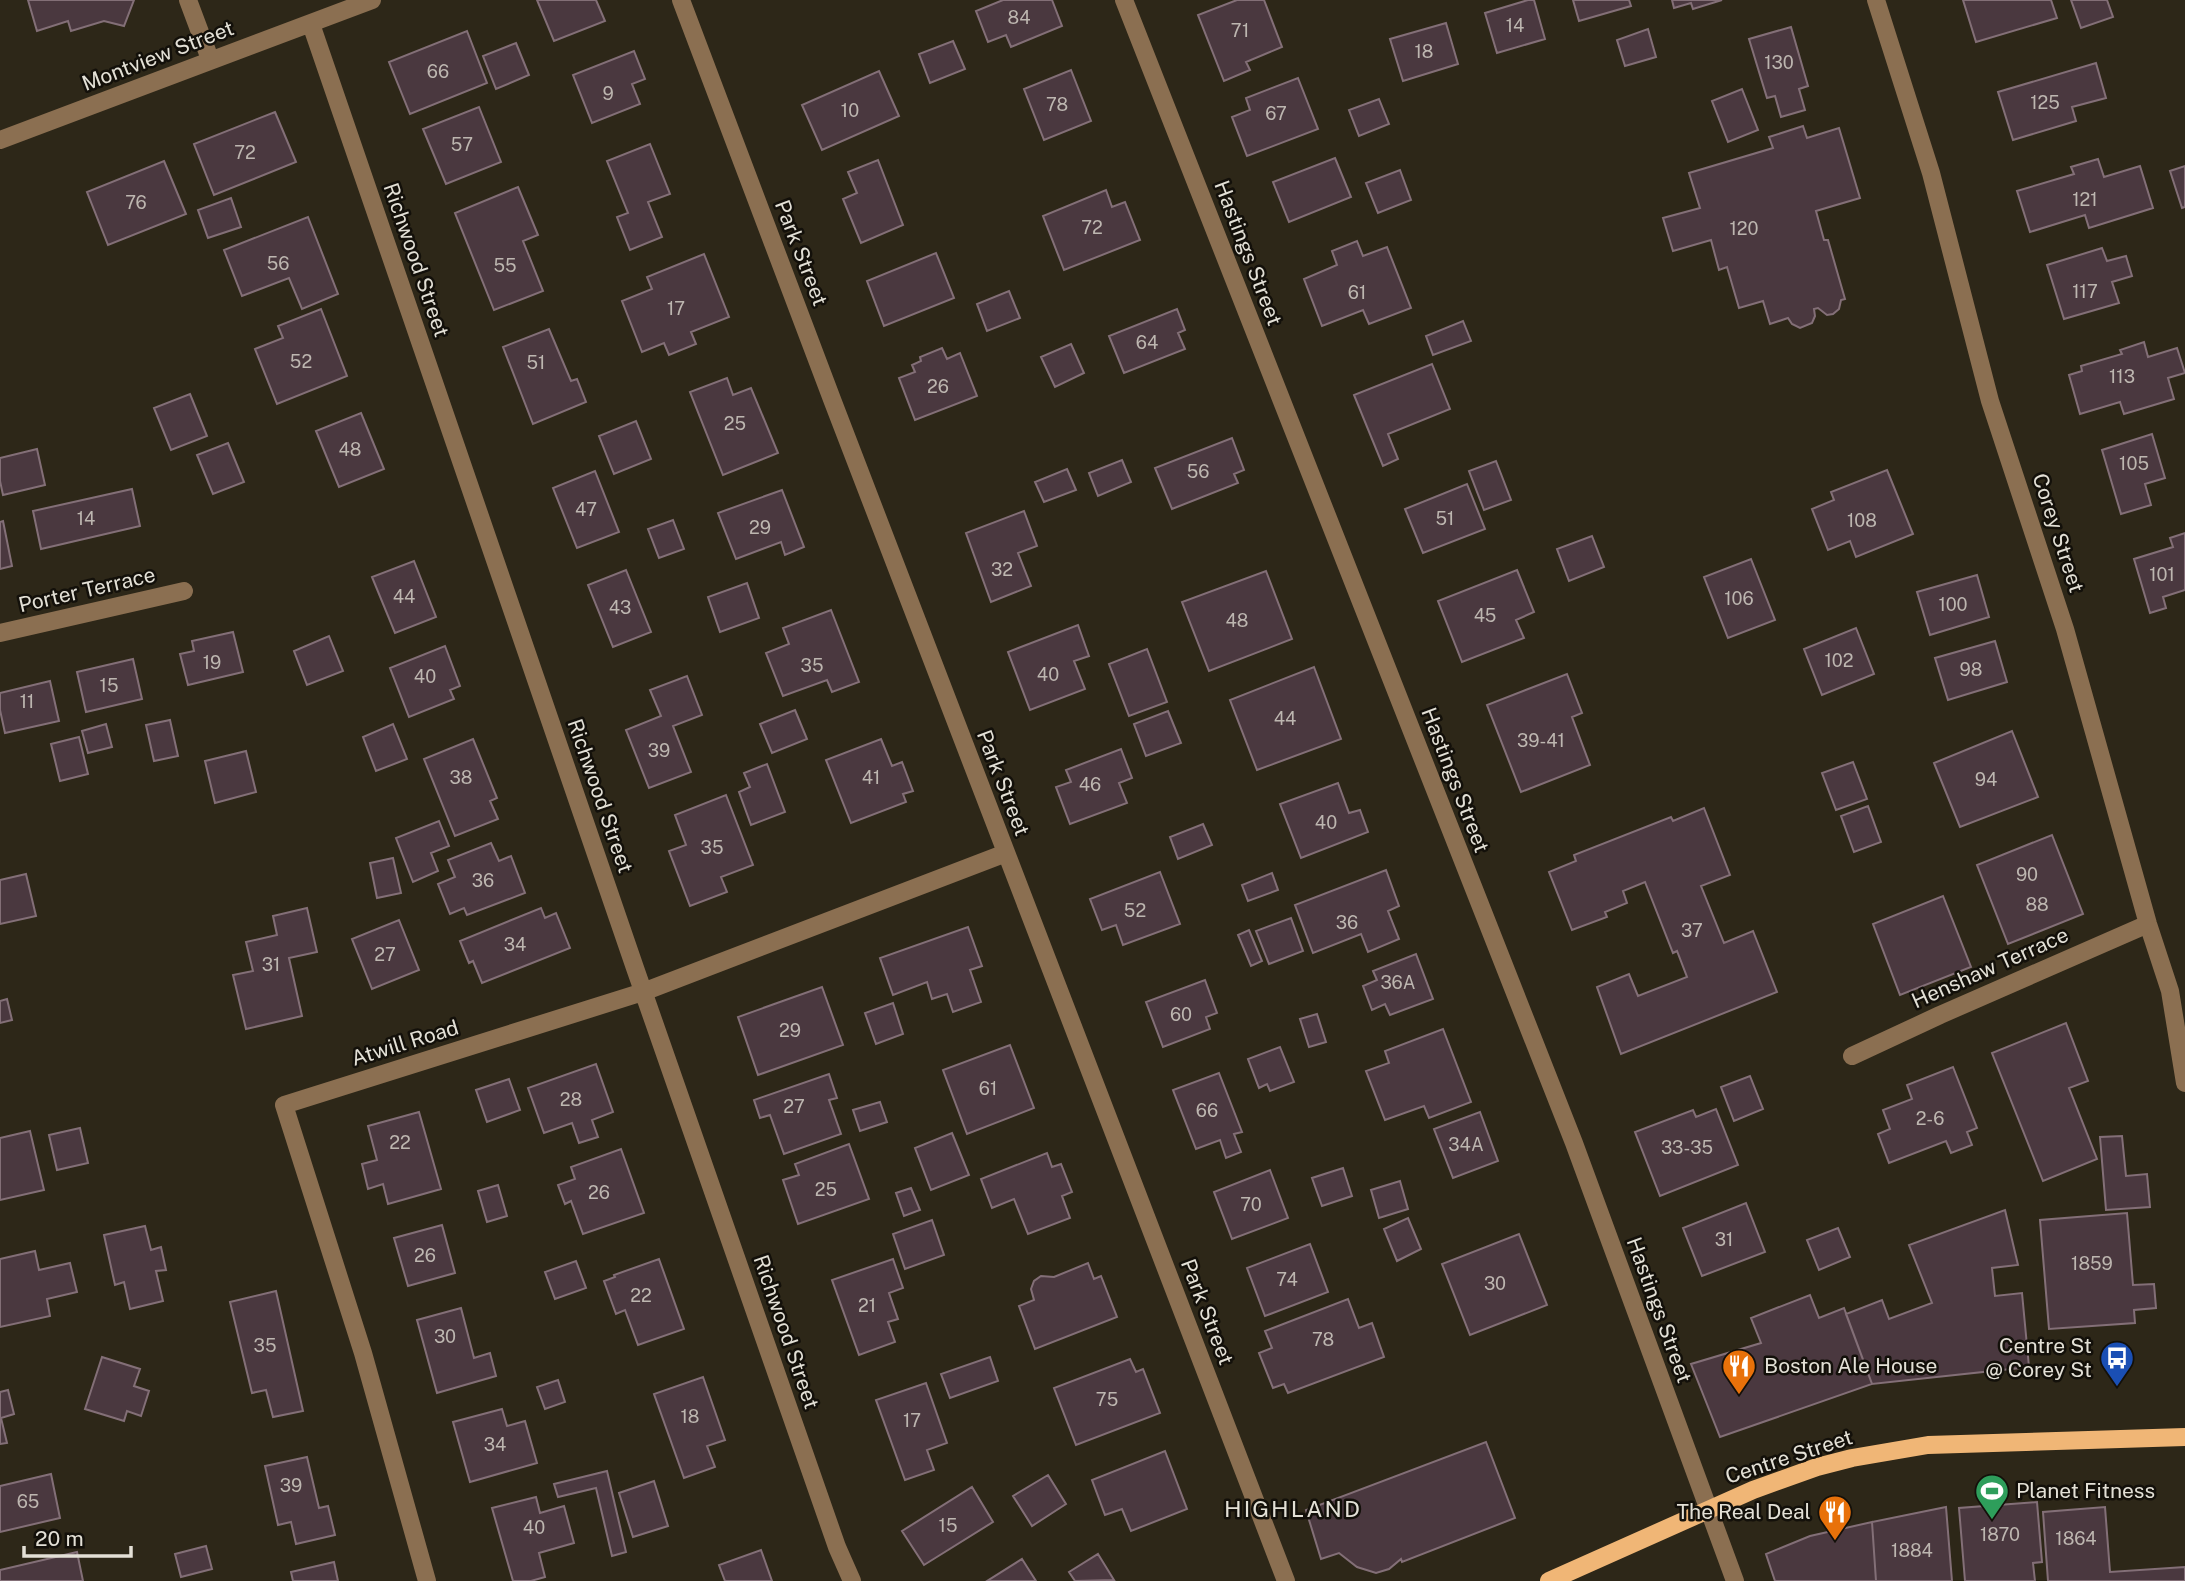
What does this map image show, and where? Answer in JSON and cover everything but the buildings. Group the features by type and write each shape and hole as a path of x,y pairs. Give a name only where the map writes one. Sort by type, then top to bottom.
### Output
{"main road":[{"name":"Centre Street","path":"1549,1581 1708,1509 1817,1467 1887,1450 1971,1442 2185,1437"}],"street":[{"path":"188,0 210,59"},
{"name":"Montview Street","path":"0,140 372,0"},
{"name":"Park Street","path":"681,0 1286,1581"},
{"name":"Hastings Street","path":"1124,0 1574,1143 1735,1581"},
{"name":"Corey Street","path":"1876,0 1931,173 1990,401 2066,629 2148,925 2170,991 2185,1083"},
{"name":"Richwood Street","path":"311,24 643,992 836,1546 852,1581"},
{"name":"Porter Terrace","path":"0,633 184,591"},
{"name":"Atwill Road","path":"427,1581 363,1353 284,1105 643,992 1006,853"},
{"name":"Henshaw Terrace","path":"1852,1056 2148,925"}],"place":[{"name":"Centre St @ Corey St","path":"2117,1388"},
{"name":"Boston Ale House","path":"1739,1396"},
{"name":"Planet Fitness","path":"1992,1521"},
{"name":"The Real Deal","path":"1835,1542"}],"district":[{"name":"HIGHLAND","path":"1293,1509"}]}
